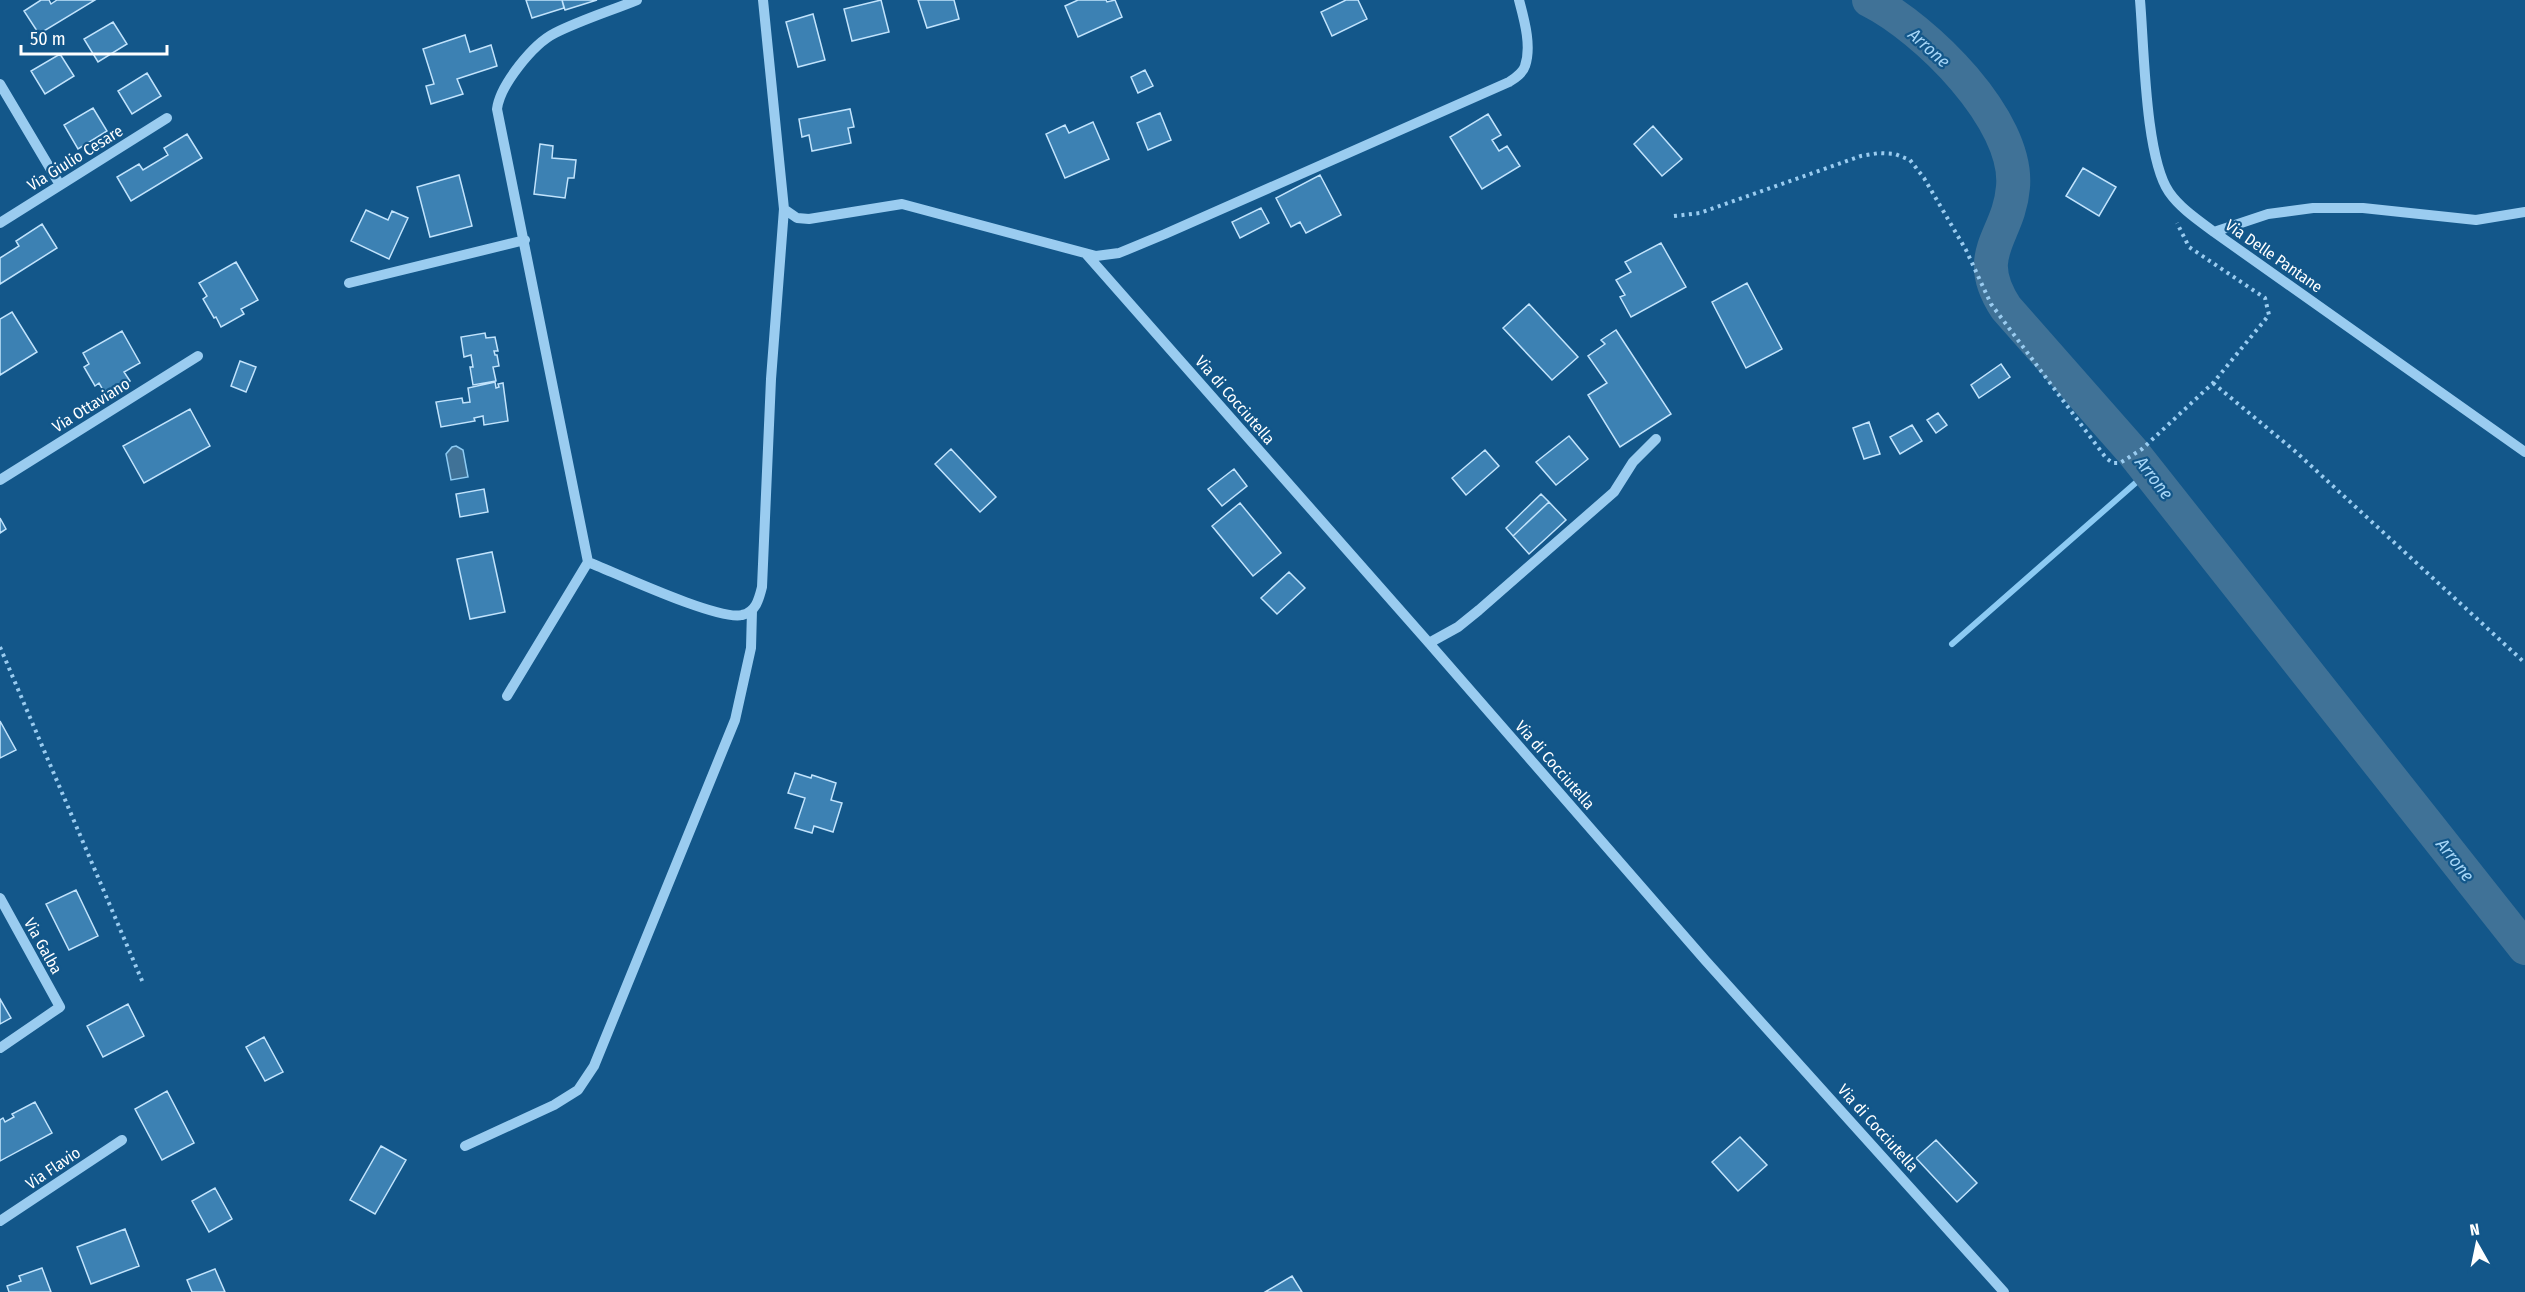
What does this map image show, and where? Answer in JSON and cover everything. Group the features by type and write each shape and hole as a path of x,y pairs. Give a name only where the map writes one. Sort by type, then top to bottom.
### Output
{"street":[{"path":"507,696 588,562 497,109 498,98 505,84 520,65 548,37 637,0"},
{"path":"588,562 705,609 730,616 742,615 752,610 759,600 762,587 771,379 784,209 764,0"},
{"path":"784,209 791,215 809,219 902,204 1087,255 1111,255 1165,234 1509,82 1522,71 1526,60 1525,30 1519,0"},
{"name":"Via Delle Pantane","path":"2140,0 2151,127 2160,172 2165,186 2176,200 2214,232 2525,452"},
{"path":"0,84 60,185"},
{"name":"Via Giulio Cesare","path":"0,223 167,118"},
{"path":"2214,232 2268,214 2313,208 2363,208 2476,220 2525,213"},
{"path":"349,283 525,240"},
{"name":"Via di Cocciutella","path":"1087,255 1430,643 1705,960 2004,1292"},
{"name":"Via Ottaviano","path":"0,480 198,356"},
{"path":"1430,643 1458,627 1479,610 1614,492 1633,462 1656,438"},
{"path":"465,1146 562,1100 578,1090 594,1066 735,720 751,648 752,610"},
{"name":"Via Galba","path":"0,898 60,1007 0,1048"},
{"name":"Via Flavio","path":"0,1221 122,1140"}],"path":[{"path":"1674,216 1700,213 1861,156 1879,153 1895,154 1910,160 1924,178 1966,249 1991,304 2106,458 2114,463 2120,463 2142,449 2213,383 2269,315 2269,306 2265,298 2189,247 2178,229 2176,220"},
{"path":"2213,383 2296,452 2525,663"},
{"path":"0,647 143,983"}],"water":[{"path":"456,446 463,450 468,477 451,480 446,454"}],"building":[{"path":"41,0 49,0 51,4 57,0 95,0 39,34 24,11"},
{"path":"526,0 562,0 564,8 532,18"},
{"path":"562,0 597,0 565,10"},
{"path":"881,0 889,32 852,41 844,9"},
{"path":"918,0 954,0 959,19 927,28"},
{"path":"1078,0 1106,0 1107,2 1115,0 1122,17 1078,37 1065,6"},
{"path":"1346,0 1358,0 1367,19 1332,36 1321,12"},
{"path":"813,14 825,60 798,67 786,22"},
{"path":"113,22 127,44 98,62 84,39"},
{"path":"465,35 470,52 491,45 497,66 457,79 463,94 431,104 426,86 434,84 423,49"},
{"path":"60,54 74,76 45,94 31,71"},
{"path":"1145,70 1153,86 1138,93 1131,77"},
{"path":"147,73 161,96 132,114 118,91"},
{"path":"93,108 107,131 78,149 64,125"},
{"path":"850,109 854,127 848,128 851,143 812,151 809,135 802,137 799,119"},
{"path":"1160,113 1171,140 1148,150 1137,123"},
{"path":"1488,114 1501,135 1492,140 1499,151 1507,146 1520,166 1482,189 1450,137"},
{"path":"1093,122 1109,159 1065,178 1046,134 1065,125 1069,133"},
{"path":"1653,126 1682,159 1662,176 1634,144"},
{"path":"187,134 202,158 131,201 117,177 139,164 143,170 168,155 164,148"},
{"path":"540,144 553,146 552,158 576,160 574,178 568,178 565,198 534,194"},
{"path":"2083,168 2116,187 2099,216 2066,196"},
{"path":"459,175 472,226 430,237 417,187"},
{"path":"1320,175 1341,215 1306,233 1300,222 1291,227 1276,198"},
{"path":"1261,208 1269,223 1240,238 1232,222"},
{"path":"366,210 388,220 392,211 408,218 389,259 351,241"},
{"path":"42,224 57,248 0,284 0,258 19,246 16,241"},
{"path":"1661,243 1686,287 1631,317 1620,297 1625,295 1616,280 1631,272 1625,262"},
{"path":"236,262 258,300 241,309 244,314 221,327 203,299 207,296 199,283"},
{"path":"1747,283 1782,349 1746,368 1712,302"},
{"path":"1529,304 1578,357 1552,380 1503,328"},
{"path":"12,312 37,352 0,375 0,319"},
{"path":"1616,330 1671,414 1620,447 1588,395 1607,383 1588,356 1605,344 1601,340"},
{"path":"122,331 140,363 124,372 130,381 106,395 99,383 95,386 84,367 89,364 83,353"},
{"path":"485,333 486,338 495,337 498,351 494,351 499,366 493,367 496,381 473,385 471,355 464,357 461,337"},
{"path":"240,361 256,367 246,392 231,386"},
{"path":"2001,364 2010,377 1979,398 1971,385"},
{"path":"495,382 496,388 499,387 498,384 503,383 508,421 484,425 483,416 474,418 475,421 441,427 436,402 462,398 463,403 470,402 468,388"},
{"path":"190,409 210,446 144,483 123,446"},
{"path":"1938,413 1947,425 1936,433 1927,420"},
{"path":"1869,422 1880,454 1864,459 1853,428"},
{"path":"1912,425 1922,441 1900,454 1890,437"},
{"path":"1569,436 1588,459 1556,485 1536,462"},
{"path":"951,449 996,497 980,512 935,464"},
{"path":"1485,450 1499,466 1466,495 1452,478"},
{"path":"1234,469 1247,486 1222,506 1208,489"},
{"path":"484,489 488,512 460,517 456,494"},
{"path":"1541,494 1549,502 1513,536 1506,528"},
{"path":"1549,502 1566,520 1529,554 1513,536"},
{"path":"1240,503 1281,553 1253,576 1212,526"},
{"path":"0,518 6,529 0,533"},
{"path":"492,552 505,612 470,619 457,559"},
{"path":"1289,572 1305,588 1277,614 1261,598"},
{"path":"0,721 16,750 0,758"},
{"path":"795,773 811,778 812,775 836,783 831,800 842,803 833,832 814,826 812,833 795,828 805,798 788,793"},
{"path":"76,890 98,936 69,950 46,904"},
{"path":"0,999 11,1018 0,1024"},
{"path":"128,1004 144,1036 103,1057 87,1026"},
{"path":"264,1037 283,1072 265,1081 246,1047"},
{"path":"167,1091 194,1143 162,1160 135,1109"},
{"path":"35,1102 52,1133 0,1161 0,1120 3,1118 5,1122 14,1117 12,1114"},
{"path":"1740,1137 1767,1165 1738,1191 1712,1162"},
{"path":"1936,1140 1977,1183 1957,1202 1916,1158"},
{"path":"381,1146 406,1160 375,1214 350,1200"},
{"path":"215,1188 232,1219 209,1232 192,1201"},
{"path":"125,1229 139,1266 91,1284 77,1247"},
{"path":"42,1268 51,1292 9,1292 7,1286 21,1281 19,1276"},
{"path":"215,1269 225,1292 192,1292 187,1280"},
{"path":"1292,1276 1302,1292 1265,1292"}],"waterway":[{"name":"Arrone","path":"1869,0 1892,13 1941,54 1985,106 2001,133 2011,161 2013,187 2010,205 1994,246 1991,273 2006,308 2132,451 2525,948"},
{"path":"1952,644 2148,472"}]}
